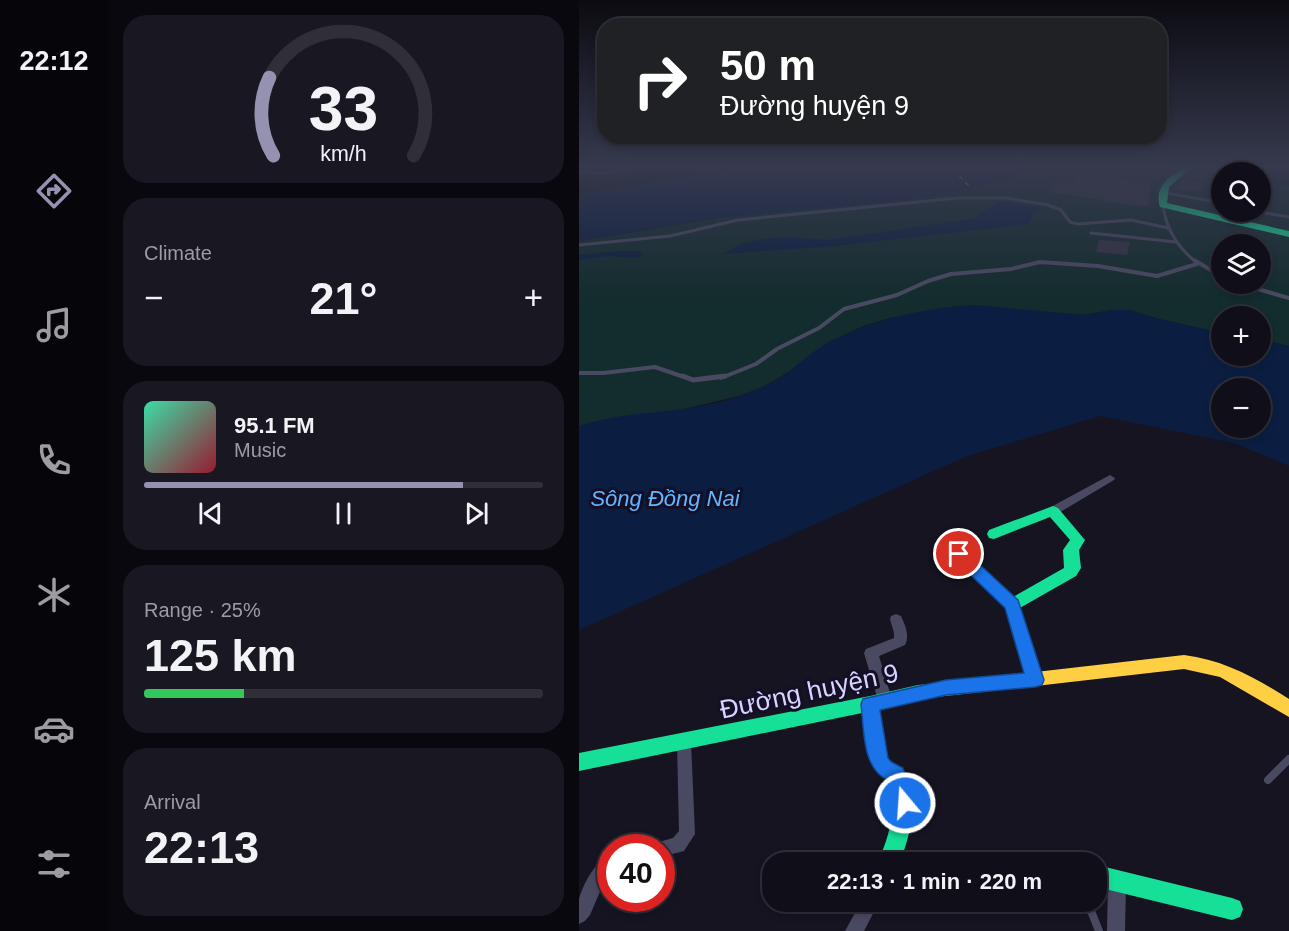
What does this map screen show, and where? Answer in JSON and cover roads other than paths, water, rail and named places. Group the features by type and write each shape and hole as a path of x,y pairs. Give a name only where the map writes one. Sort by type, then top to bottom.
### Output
{"street":[{"path":"1221,211 1289,234"},
{"path":"994,534 1053,511 1110,478"},
{"path":"1012,605 1062,578 1073,568 1071,550 1078,542 1078,537 1053,511"},
{"path":"959,554 1012,605 1035,680"},
{"path":"885,700 871,653 900,641 901,633 896,619"},
{"name":"Đường huyện 9","path":"579,762 946,688 1196,662 1215,667 1252,685 1289,709"},
{"path":"870,704 879,760 884,768 896,775 905,803 901,833 893,852"},
{"path":"675,846 687,834 684,742"},
{"path":"579,915 587,904 597,876"},
{"path":"1107,879 1232,909"},
{"path":"1116,931 1117,882"},
{"path":"854,931 864,912"}],"lane":[{"path":"579,245 674,235 738,220 824,211"},
{"path":"1062,211 1070,222 1078,225 1131,220 1168,228"},
{"path":"1167,211 1168,228 1176,242 1197,264 1211,271"},
{"path":"1271,214 1289,217"},
{"path":"1091,233 1176,242"},
{"path":"579,373 603,373 655,367 693,380 721,378 756,364 777,349 819,328 843,309 897,295 928,281 951,274 1006,270 1040,262 1105,267 1157,276 1197,264"},
{"path":"1271,293 1289,298"},
{"path":"1268,780 1289,759"},
{"path":"1091,912 1099,931"}],"water":[{"path":"579,211 788,211 718,218 579,241"},
{"path":"984,211 1038,211 1028,224 834,246 724,254 741,244 763,239 784,237 828,240 972,219"},
{"path":"638,251 644,255 636,258 608,256 579,260 579,255"},
{"name":"Sông Đồng Nai","path":"975,305 1084,315 1112,310 1129,310 1211,331 1211,366 1271,366 1271,342 1289,346 1289,466 1234,443 1100,416 967,456 579,630 579,426 619,417 700,406 740,396 778,379 829,342 846,334 882,321 919,312"}]}
